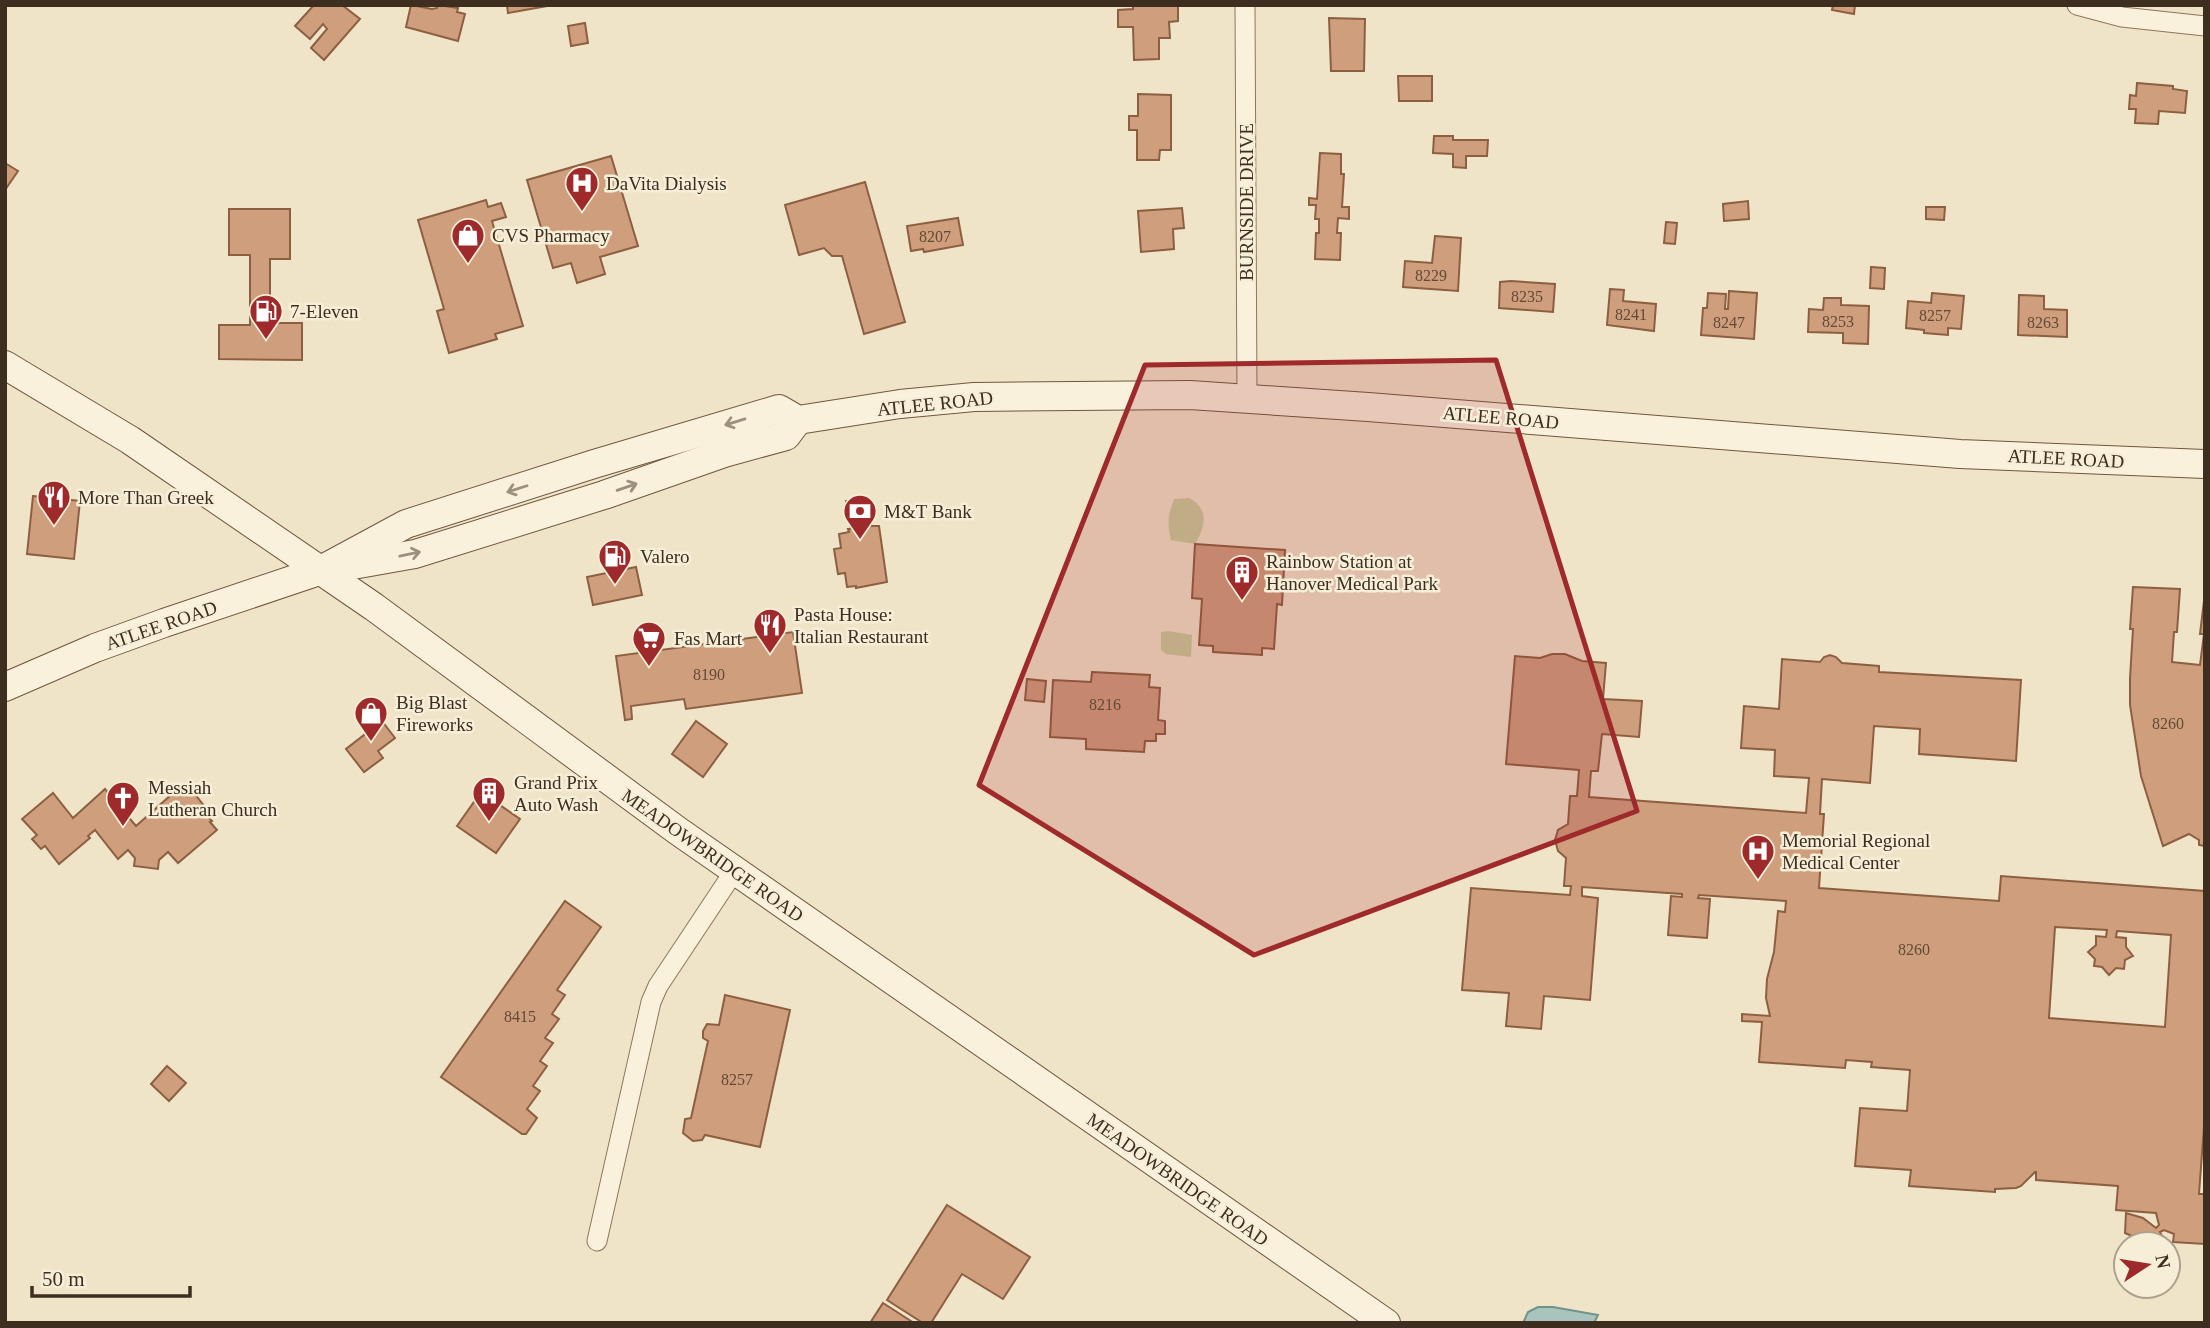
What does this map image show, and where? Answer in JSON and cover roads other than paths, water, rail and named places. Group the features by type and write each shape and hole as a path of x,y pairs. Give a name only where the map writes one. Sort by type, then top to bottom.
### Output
{"main road":[{"name":"MEADOWBRIDGE ROAD","path":"5,365 130,440 374,607 668,824 1386,1323"},
{"name":"ATLEE ROAD","path":"5,687 151,627 319,571 407,524 779,409 798,421 900,404 974,397 1190,395 1960,454 2205,464"}],"street":[{"name":"BURNSIDE DRIVE","path":"1245,5 1247,399"},
{"path":"2077,5 2122,17 2205,26"},
{"path":"597,1241 651,1002 658,986 734,870"}],"water":[{"path":"1538,1307 1598,1315 1594,1323 1523,1323 1528,1312"}],"place":[{"name":"DaVita Dialysis","path":"582,213"},
{"name":"CVS Pharmacy","path":"468,265"},
{"name":"7-Eleven","path":"266,341"},
{"name":"More Than Greek","path":"54,527"},
{"name":"M&T Bank","path":"860,541"},
{"name":"Valero","path":"615,586"},
{"name":"Rainbow Station at Hanover Medical Park","path":"1242,602"},
{"name":"Pasta House: Italian Restaurant","path":"770,655"},
{"name":"Fas Mart","path":"649,668"},
{"name":"Big Blast Fireworks","path":"371,743"},
{"name":"Grand Prix Auto Wash","path":"489,823"},
{"name":"Messiah Lutheran Church","path":"123,828"},
{"name":"Memorial Regional Medical Center","path":"1758,881"}]}
